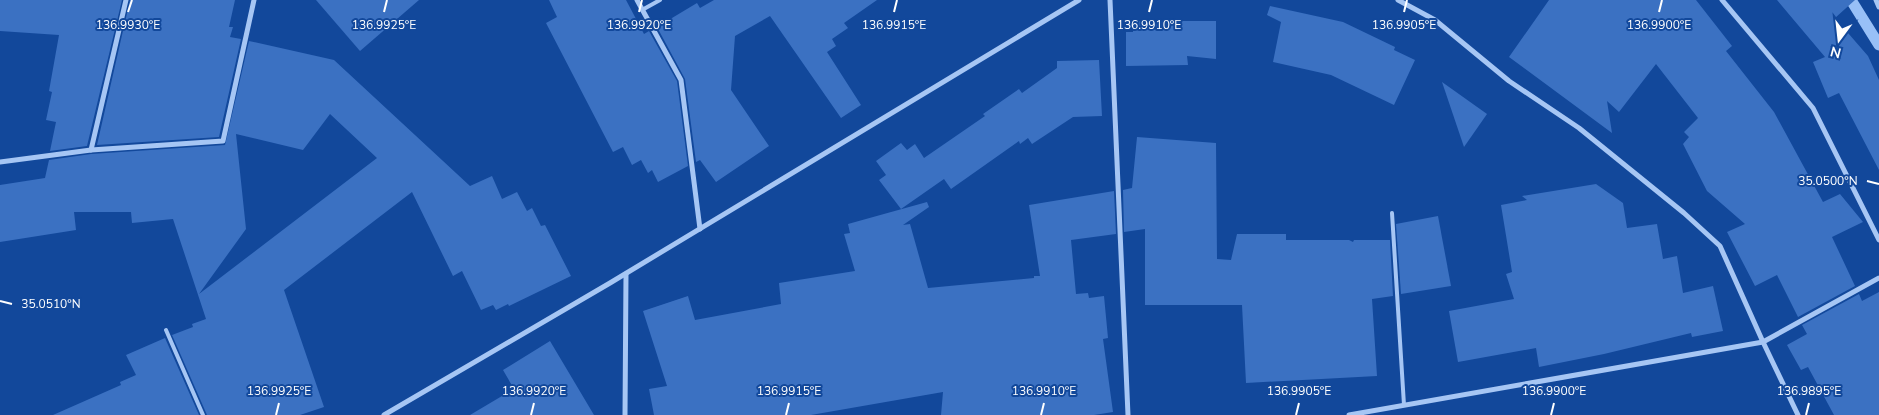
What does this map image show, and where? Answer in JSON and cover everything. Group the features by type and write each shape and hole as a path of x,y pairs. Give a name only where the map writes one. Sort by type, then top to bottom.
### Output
{"street":[{"path":"91,150 126,0"},
{"path":"0,162 91,150 223,141 254,0"},
{"path":"637,0 680,80 700,229"},
{"path":"384,415 626,274 1079,0"},
{"path":"1110,0 1128,415"},
{"path":"1398,0 1435,20 1509,81 1580,128 1684,213 1720,246 1798,415"},
{"path":"1722,0 1813,108 1879,240"},
{"path":"1876,0 1879,7"},
{"path":"625,415 626,274"},
{"path":"1349,415 1763,342 1879,278"}],"lane":[{"path":"642,10 660,0"},
{"path":"1392,213 1404,405"},
{"path":"166,330 203,415"}],"building":[{"path":"0,0 122,0 87,146 50,151 56,122 46,120 52,92 49,91 59,35 0,31"},
{"path":"130,0 235,0 229,27 233,27 230,37 241,39 219,137 97,145"},
{"path":"316,0 419,0 360,51"},
{"path":"549,0 626,0 644,34 649,31 677,81 688,166 658,182 652,170 648,173 641,160 632,165 623,147 613,152 546,23 557,17"},
{"path":"714,0 877,0 844,23 848,28 832,39 836,46 827,52 861,105 841,118 770,16 735,36 731,90 769,146 716,182 700,160 696,162 685,79 657,27 697,3 700,8"},
{"path":"1549,0 1696,0 1732,46 1726,51 1774,112 1823,202 1840,194 1863,222 1832,237 1855,286 1798,317 1777,275 1755,286 1727,232 1745,224 1707,191 1683,144 1689,137 1684,132 1698,118 1656,64 1619,112 1607,101 1612,133 1509,57"},
{"path":"1777,0 1855,0 1835,18 1868,56 1879,80 1879,170 1839,93 1828,98 1813,62 1825,57"},
{"path":"1270,6 1343,22 1395,47 1394,50 1415,60 1394,105 1331,75 1273,62 1281,22 1267,15"},
{"path":"1133,21 1216,21 1216,59 1187,56 1188,65 1126,66 1126,32 1133,32"},
{"path":"249,41 334,60 470,186 492,176 502,199 517,192 527,211 532,208 541,226 545,225 571,276 509,306 508,304 496,310 493,305 481,310 462,271 453,276 412,192 284,290 324,407 300,415 207,415 172,335 193,327 192,324 206,319 173,219 132,223 131,212 74,212 76,230 0,242 0,185 45,178 49,160 91,154 225,145","holes":["330,114 377,158 199,294 246,229 236,134 303,150"]},
{"path":"1099,60 1102,116 1073,117 1032,144 1028,138 1020,144 1019,141 951,189 944,179 901,209 879,180 886,175 876,161 901,143 907,150 915,144 924,158 985,116 983,114 1019,89 1022,93 1057,68 1057,61"},
{"path":"1442,82 1487,114 1464,147"},
{"path":"1137,137 1216,143 1217,259 1231,260 1237,234 1286,234 1286,240 1349,240 1353,242 1354,240 1390,240 1393,296 1372,299 1377,376 1246,383 1242,305 1145,305 1145,229 1124,232 1123,190 1132,188"},
{"path":"1596,184 1623,203 1627,228 1657,224 1663,259 1677,256 1683,293 1713,286 1723,331 1692,337 1691,333 1604,354 1539,367 1536,348 1458,362 1449,311 1514,299 1506,274 1512,272 1501,205 1527,200 1522,196"},
{"path":"1114,191 1116,234 1071,240 1076,294 1088,293 1089,298 1104,296 1108,338 1103,339 1113,412 1094,415 941,415 943,392 811,415 654,415 649,389 667,386 643,311 688,296 695,320 781,304 779,283 855,271 844,234 850,233 848,224 927,202 929,207 903,225 910,224 928,288 1034,278 1034,276 1040,276 1029,205"},
{"path":"1438,216 1451,286 1401,294 1396,224"},
{"path":"1879,292 1879,415 1834,415 1808,367 1801,370 1787,345 1807,334 1802,325 1859,294 1862,301"},
{"path":"165,338 199,415 53,415 121,385 120,382 136,375 126,355"},
{"path":"550,341 594,415 470,415 514,389 503,370"}],"waterway":[{"path":"1851,0 1879,45"}]}
